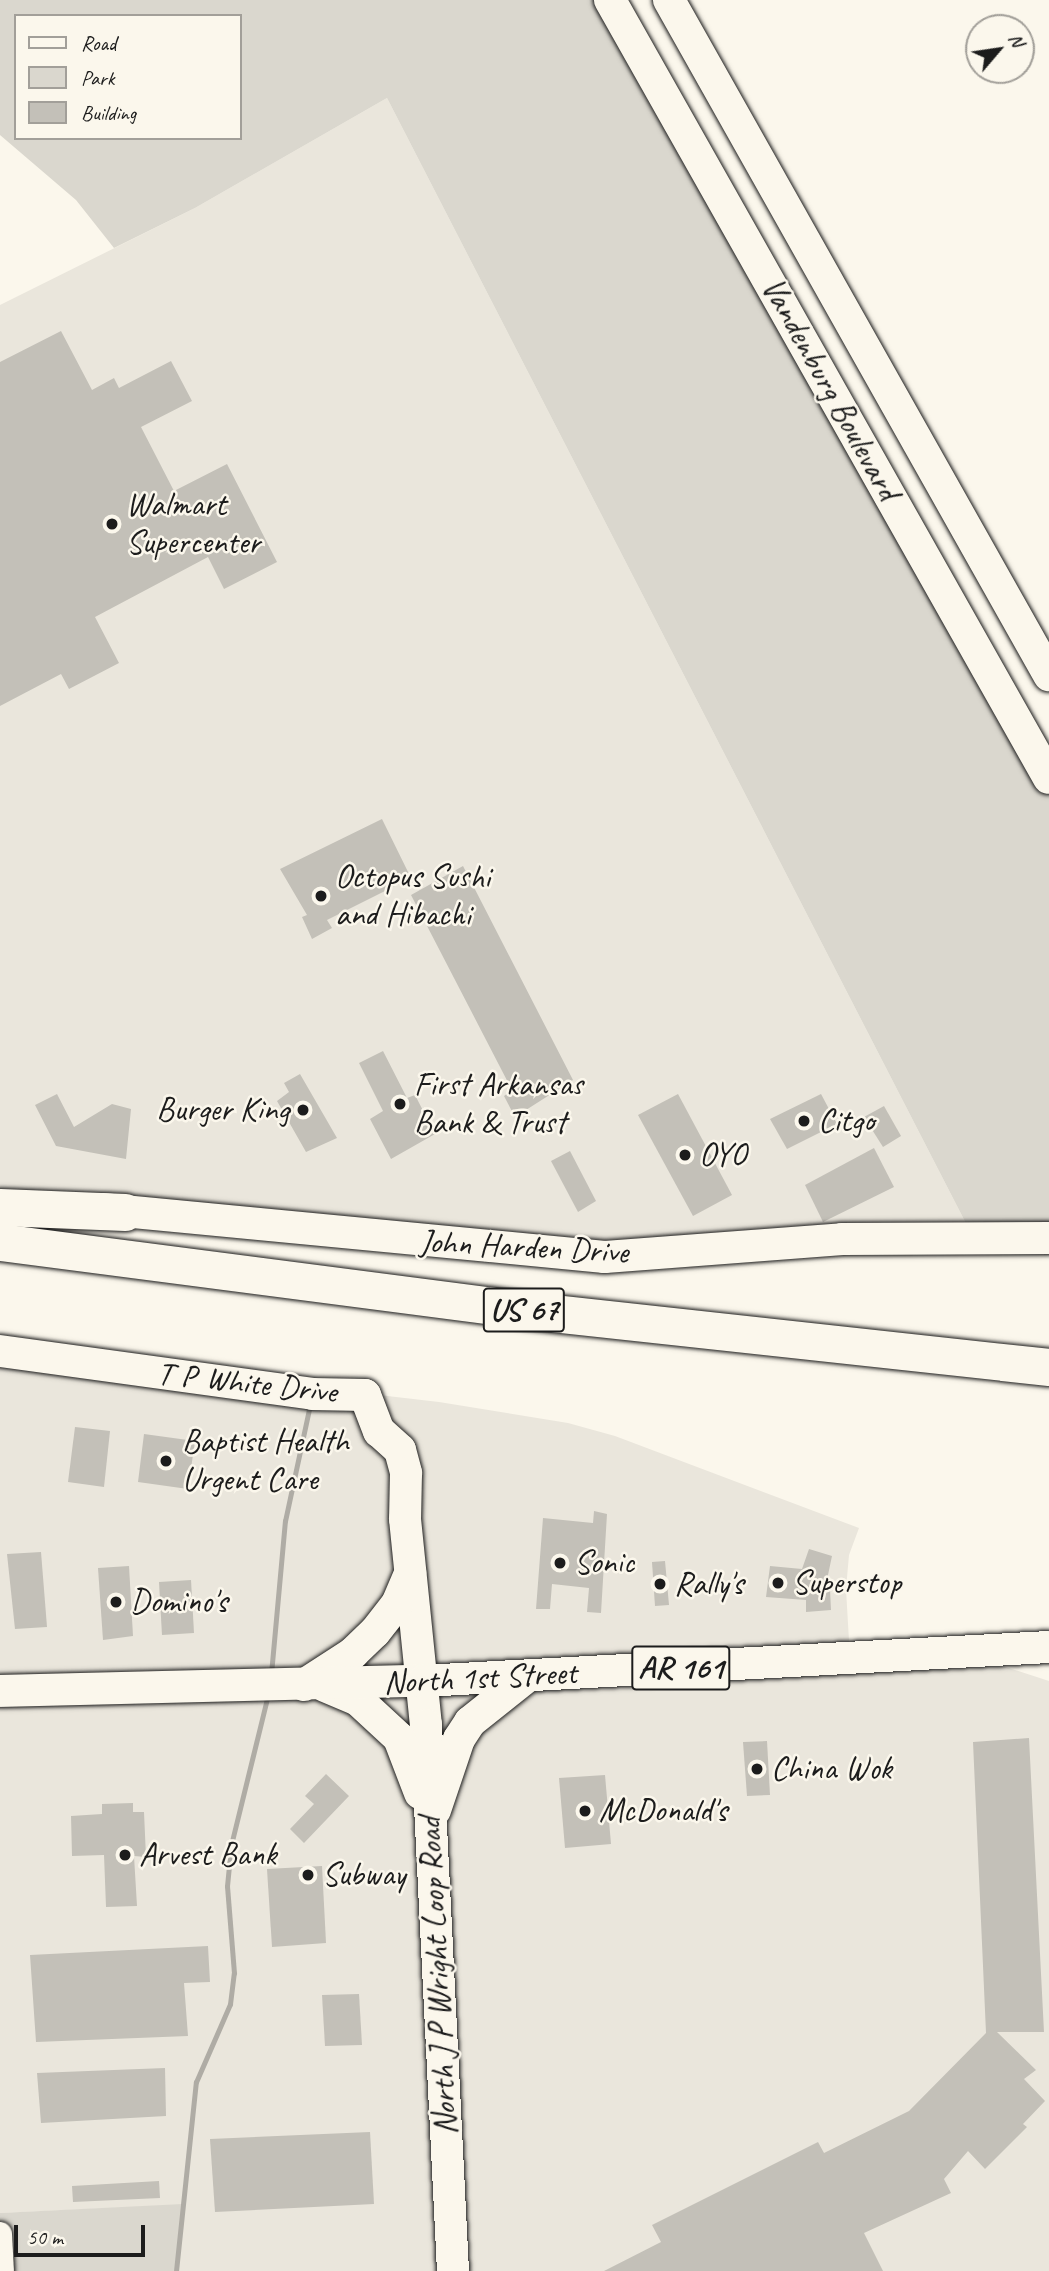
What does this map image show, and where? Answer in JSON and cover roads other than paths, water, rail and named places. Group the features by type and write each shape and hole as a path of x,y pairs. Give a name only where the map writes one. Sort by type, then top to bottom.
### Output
{"highway":[{"path":"0,1207 125,1212"},
{"name":"US 67","path":"0,1242 526,1310 1049,1367"},
{"name":"US 67","path":"0,1265 643,1345 1049,1378"}],"main road":[{"name":"Vandenburg Boulevard","path":"610,0 1049,778"},
{"name":"Vandenburg Boulevard","path":"669,0 1049,675"},
{"path":"877,473 921,447"},
{"name":"John Harden Drive","path":"0,1197 125,1212 605,1257 842,1240 1049,1238"},
{"name":"T P White Drive","path":"0,1352 286,1391 365,1395 379,1431 400,1450 403,1461 423,1681"},
{"path":"313,1685 375,1632 397,1604 411,1571"},
{"name":"North 1st Street","path":"0,1691 423,1681 960,1653 1041,1643"},
{"path":"430,1821 459,1740 470,1723 529,1675"},
{"name":"North J P Wright Loop Road","path":"423,1681 453,2271"},
{"path":"313,1685 358,1700 399,1738 430,1821"}],"street":[{"path":"0,2234 2,2271"}],"waterway":[{"path":"271,1674 285,1521 310,1404"},
{"path":"176,2271 196,2082 230,2004 234,1973 227,1886 231,1845 268,1694"}],"place":[{"name":"Walmart Supercenter","path":"112,524"},
{"name":"Octopus Sushi and Hibachi","path":"321,896"},
{"name":"First Arkansas Bank & Trust","path":"400,1104"},
{"name":"Burger King","path":"303,1110"},
{"name":"Citgo","path":"804,1121"},
{"name":"OYO","path":"685,1155"},
{"name":"Baptist Health Urgent Care","path":"166,1461"},
{"name":"Sonic","path":"560,1563"},
{"name":"Superstop","path":"778,1583"},
{"name":"Rally's","path":"660,1584"},
{"name":"Domino's","path":"116,1602"},
{"name":"China Wok","path":"757,1769"},
{"name":"McDonald's","path":"585,1811"},
{"name":"Arvest Bank","path":"125,1855"},
{"name":"Subway","path":"308,1875"}]}
